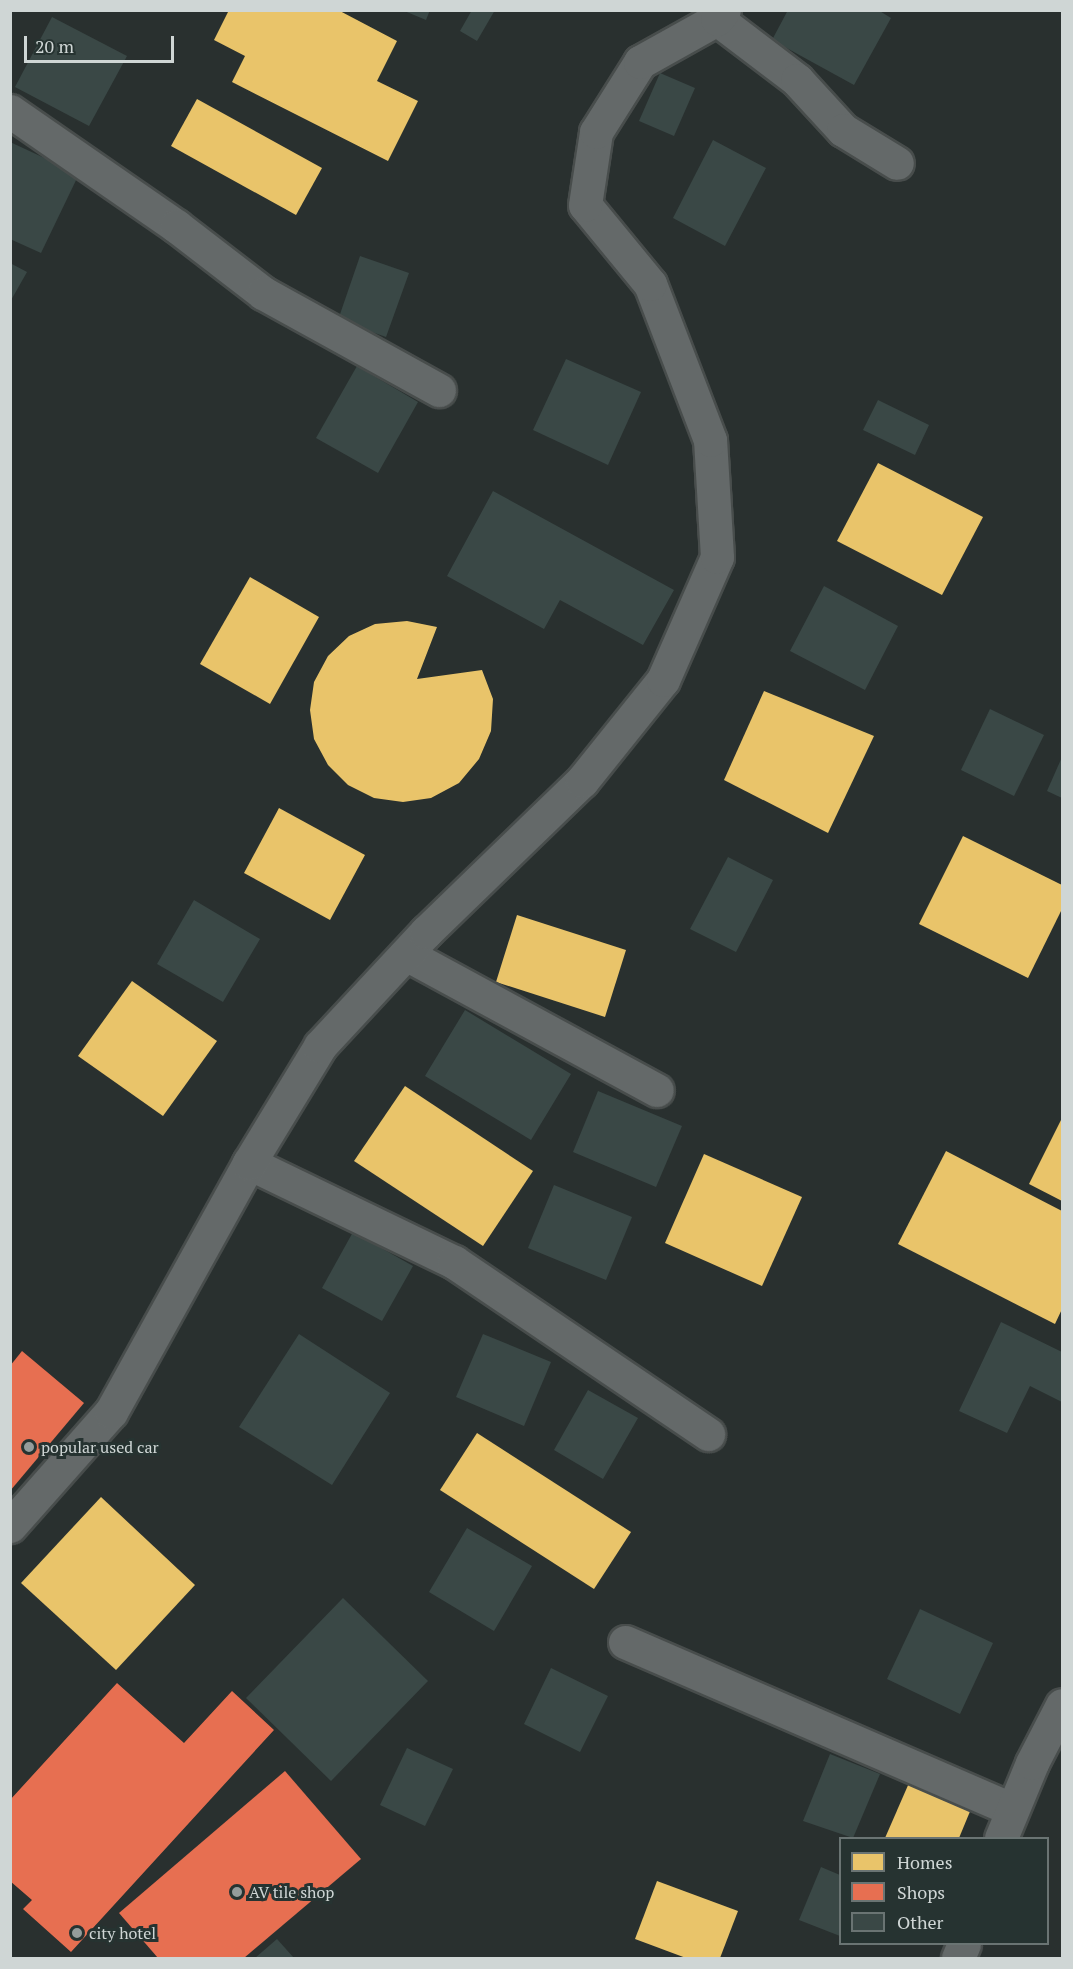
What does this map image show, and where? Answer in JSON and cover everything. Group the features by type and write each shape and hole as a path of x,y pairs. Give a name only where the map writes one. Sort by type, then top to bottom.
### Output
{"street":[{"path":"10,1526 111,1412 249,1162 320,1046 408,955 426,932 469,895 582,781 663,680 717,557 710,440 650,284 585,205 596,132 640,62 720,15 797,80 843,130 897,163"},
{"path":"10,111 176,226 263,293 439,390"},
{"path":"408,955 657,1090"},
{"path":"249,1162 454,1262 708,1434"},
{"path":"625,1642 1006,1824 1062,1705"},
{"path":"958,1959 964,1945"}],"building: Homes":[{"path":"229,10 338,10 397,41 377,81 418,101 388,161 232,82 245,56 214,40"},
{"path":"197,99 322,168 296,215 171,146"},
{"path":"878,463 983,517 942,595 837,541"},
{"path":"250,577 319,617 270,704 200,664"},
{"path":"407,621 437,627 417,679 482,670 493,699 491,731 479,759 459,783 431,798 403,802 374,798 348,785 328,765 314,739 310,710 314,682 328,656 349,636 375,624"},
{"path":"764,691 874,736 828,833 724,780"},
{"path":"279,808 365,855 330,920 244,873"},
{"path":"963,836 1062,885 1062,909 1028,978 919,924"},
{"path":"517,915 626,950 605,1017 496,982"},
{"path":"132,981 217,1041 163,1116 78,1056"},
{"path":"405,1086 533,1171 483,1246 354,1161"},
{"path":"1062,1118 1062,1201 1029,1184"},
{"path":"946,1151 1062,1211 1062,1309 1055,1324 898,1244"},
{"path":"704,1154 802,1197 762,1286 665,1243"},
{"path":"477,1433 631,1532 594,1589 440,1490"},
{"path":"101,1497 195,1585 116,1670 21,1583"},
{"path":"909,1783 971,1809 959,1837 885,1837"},
{"path":"657,1881 738,1911 720,1958 686,1958 635,1939"}],"building: Shops":[{"name":"popular used car","path":"22,1351 84,1403 10,1491 10,1366"},
{"path":"117,1683 184,1743 232,1691 274,1730 71,1952 23,1909 32,1900 10,1881 10,1800"},
{"path":"285,1771 361,1859 244,1958 158,1958 119,1913"}],"building: Other":[{"path":"402,10 430,10 426,20"},
{"path":"472,10 495,10 477,41 460,31"},
{"path":"788,10 878,10 891,18 854,85 772,40"},
{"path":"52,17 127,56 89,126 15,87"},
{"path":"660,73 695,88 674,136 639,121"},
{"path":"713,140 766,168 725,246 673,218"},
{"path":"10,142 79,174 41,253 10,239"},
{"path":"360,256 409,273 386,337 338,320"},
{"path":"10,263 27,272 10,302"},
{"path":"566,359 641,392 608,465 533,430"},
{"path":"357,366 418,402 378,473 316,438"},
{"path":"878,400 929,425 915,455 863,430"},
{"path":"493,491 674,590 643,645 560,600 544,629 447,576"},
{"path":"824,586 898,626 865,690 790,651"},
{"path":"990,709 1044,735 1014,796 961,770"},
{"path":"1062,757 1062,798 1047,791"},
{"path":"728,857 773,880 736,952 690,929"},
{"path":"194,900 260,939 223,1002 157,964"},
{"path":"465,1010 571,1074 531,1140 425,1076"},
{"path":"598,1091 682,1126 656,1187 573,1152"},
{"path":"554,1185 632,1217 606,1280 528,1248"},
{"path":"353,1232 413,1266 382,1321 322,1288"},
{"path":"1001,1322 1062,1352 1062,1402 1030,1386 1007,1433 959,1411"},
{"path":"299,1334 390,1393 332,1485 239,1427"},
{"path":"483,1334 551,1362 524,1426 456,1397"},
{"path":"588,1390 638,1418 603,1479 554,1450"},
{"path":"467,1528 532,1566 494,1631 429,1592"},
{"path":"343,1598 428,1681 331,1781 246,1698"},
{"path":"920,1609 993,1643 960,1714 887,1679"},
{"path":"551,1668 608,1696 580,1752 524,1724"},
{"path":"407,1748 453,1769 425,1826 380,1805"},
{"path":"830,1754 880,1774 853,1837 803,1821"},
{"path":"821,1867 839,1875 839,1936 799,1920"},
{"path":"277,1939 294,1958 255,1958"}],"place":[{"name":"popular used car","path":"29,1447"},
{"name":"AV tile shop","path":"237,1892"},
{"name":"city hotel","path":"77,1933"}]}
